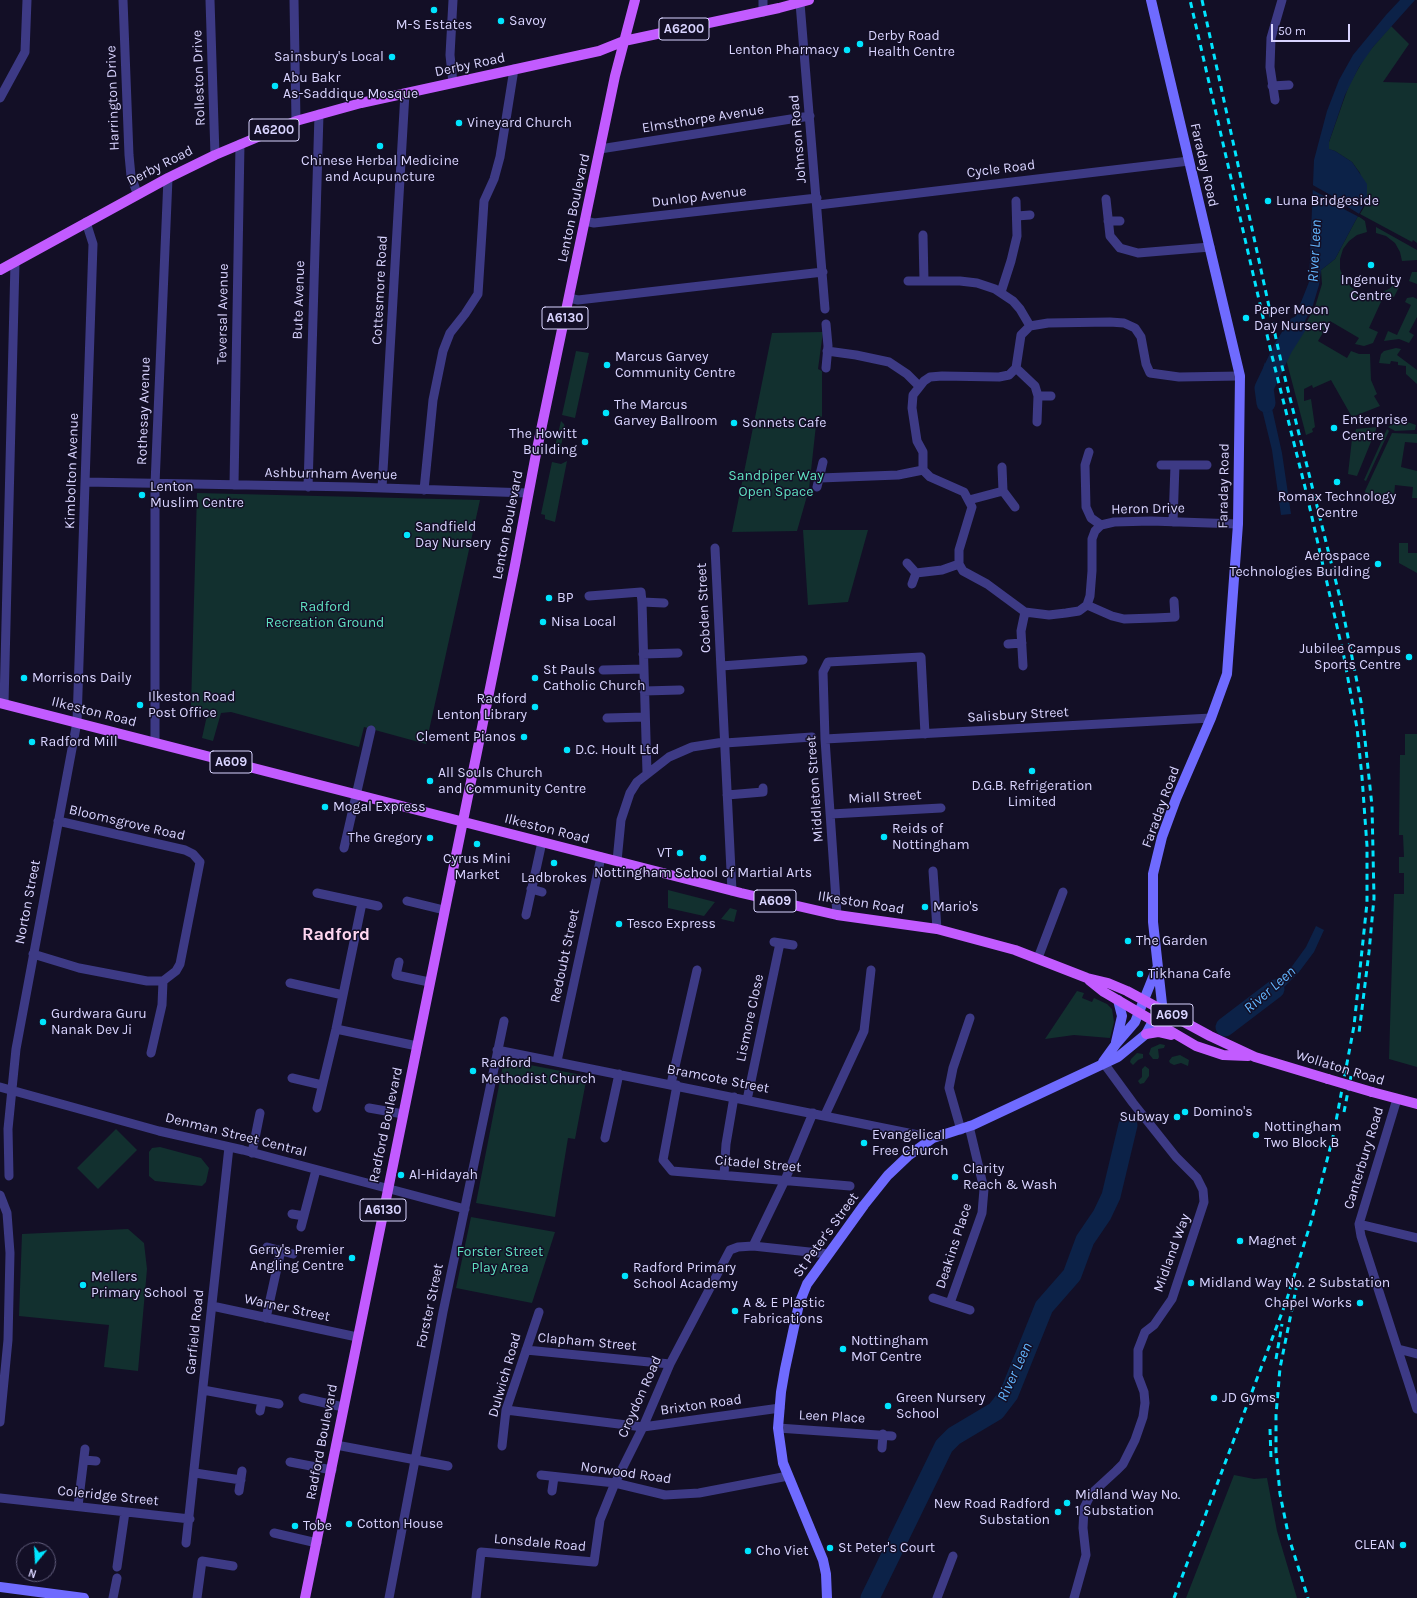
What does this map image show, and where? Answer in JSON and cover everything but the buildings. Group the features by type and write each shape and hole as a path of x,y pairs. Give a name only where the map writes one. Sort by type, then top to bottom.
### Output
{"main road":[{"name":"Lenton Boulevard","path":"462,821 515,564 528,493 615,76 635,0"},
{"name":"Derby Road","path":"0,270 137,193 215,155 296,121 405,93 599,51 624,41 763,12 805,1"},
{"name":"Ilkeston Road","path":"2,703 732,891 837,915 937,929 1038,958 1087,978"},
{"name":"Radford Boulevard","path":"305,1598 462,821"},
{"name":"Wollaton Road","path":"1087,978 1104,992 1196,1046 1223,1055 1255,1057"},
{"name":"Wollaton Road","path":"1087,978 1108,983 1145,1000 1210,1036 1255,1057 1417,1104"},
{"name":"Wollaton Road","path":"1146,1034 1158,1032 1175,1035"}],"street":[{"path":"0,98 25,52 27,0"},
{"name":"Harrington Drive","path":"123,0 129,155 131,176 137,193"},
{"name":"Rolleston Drive","path":"210,0 215,155"},
{"path":"294,0 296,121"},
{"path":"453,0 450,55 453,83"},
{"path":"763,0 763,12"},
{"name":"Faraday Road","path":"1151,0 1240,376 1238,524 1227,674 1211,718 1176,799 1162,837 1153,874 1153,922 1157,968 1162,998 1160,1009 1154,1021"},
{"path":"1275,100 1270,67 1271,38 1282,0"},
{"name":"Johnson Road","path":"805,1 810,116 825,309"},
{"path":"424,490 433,400 443,351 450,333 478,294 484,201 494,179 500,157 514,69"},
{"path":"1272,86 1289,85"},
{"name":"Cottesmore Road","path":"382,488 405,93"},
{"name":"Bute Avenue","path":"308,487 319,114"},
{"name":"Elmsthorpe Avenue","path":"600,149 810,116"},
{"name":"Teversal Avenue","path":"234,485 240,144"},
{"name":"Cycle Road","path":"817,201 1189,161"},
{"name":"Rothesay Avenue","path":"155,742 156,484 168,178"},
{"path":"1106,199 1110,236 1120,248 1128,252 1138,253 1210,247"},
{"name":"Dunlop Avenue","path":"585,221 594,223 817,201"},
{"path":"1001,292 1017,236 1016,201"},
{"path":"1017,216 1030,215"},
{"path":"1108,221 1120,221"},
{"name":"Kimbolton Avenue","path":"77,722 93,244 86,222"},
{"path":"923,235 924,281"},
{"path":"2,703 15,262"},
{"path":"569,298 578,300 822,272"},
{"path":"908,281 972,283 1001,292 1020,309 1030,326"},
{"path":"1174,601 1175,617 1124,619 1112,616 1087,605 1079,611 1066,613 1049,614 1025,612 987,584 963,570 959,564 959,550 971,515 972,507 964,492 930,477 923,470 923,452 918,441 912,408 913,395 919,386 930,377 999,377 1009,375 1016,368 1021,335 1030,326 1048,324 1124,323 1135,328 1141,337 1146,364 1150,373 1179,377 1240,376"},
{"path":"826,324 826,368"},
{"path":"827,351 862,356 888,362 907,374 919,386"},
{"path":"1016,368 1035,386 1038,396 1037,422"},
{"path":"1038,396 1051,396"},
{"path":"1089,452 1085,465 1086,507 1091,518 1101,525"},
{"path":"823,462 818,483 923,470"},
{"path":"1161,465 1207,465"},
{"path":"1173,522 1175,465"},
{"path":"1002,467 1003,491 1015,507"},
{"name":"Ashburnham Avenue","path":"85,482 382,488 528,493"},
{"path":"969,500 1003,491"},
{"name":"Heron Drive","path":"1087,605 1091,578 1092,539 1095,531 1101,525 1121,522 1238,524"},
{"name":"Cobden Street","path":"715,548 732,891"},
{"path":"907,563 916,573"},
{"path":"916,573 942,570 959,564"},
{"path":"912,584 916,573"},
{"path":"589,596 641,592 647,773"},
{"path":"642,602 664,603"},
{"path":"1023,666 1021,624 1025,612"},
{"path":"1008,644 1022,644"},
{"path":"643,654 678,653"},
{"name":"Middleton Street","path":"837,915 825,739 823,672 828,662 921,657 925,734"},
{"name":"Cobden Street","path":"721,666 803,660"},
{"path":"603,670 644,670"},
{"path":"644,691 680,690"},
{"path":"607,718 645,717"},
{"name":"Salisbury Street","path":"825,739 1211,718"},
{"name":"Norton Street","path":"9,1176 8,1128 16,1049 77,722"},
{"path":"344,848 371,730"},
{"path":"617,861 621,820 630,793 637,782 669,757 692,747 724,743 812,737"},
{"path":"727,795 763,790"},
{"name":"Miall Street","path":"831,814 941,808"},
{"name":"Bloomsgrove Road","path":"58,821 185,850 197,857 200,862 180,964 176,971 163,981"},
{"path":"526,915 542,842"},
{"name":"Redoubt Street","path":"557,1061 601,857"},
{"path":"933,871 937,929"},
{"path":"531,889 542,892"},
{"path":"1038,958 1063,892"},
{"path":"318,893 378,906"},
{"path":"407,901 444,910"},
{"path":"317,1108 336,1030 362,903"},
{"name":"Lismore Close","path":"747,1100 777,942 792,945"},
{"path":"33,954 79,968 147,981 163,981 162,1005 151,1053"},
{"path":"399,962 396,975 429,982"},
{"name":"Faraday Road","path":"1140,1012 1157,968"},
{"path":"674,1085 697,970"},
{"path":"825,1115 864,1031 871,970"},
{"path":"290,983 300,990 343,995"},
{"name":"St Peter's Street","path":"1116,1044 1122,1016 1118,1000"},
{"name":"St Peter's Street","path":"1103,1062 1131,1027 1140,1012"},
{"name":"Deakins Place","path":"950,1303 982,1213 984,1189 965,1128 949,1088 953,1068 970,1018"},
{"name":"Forster Street","path":"389,1598 414,1459 443,1312 504,1021"},
{"name":"St Peter's Street","path":"827,1598 826,1574 823,1560 783,1463 778,1428 785,1369 799,1304 806,1284 888,1175 908,1156 933,1138 965,1128 1070,1081 1103,1062 1118,1057 1146,1034 1154,1021"},
{"path":"336,1030 417,1046"},
{"name":"Bramcote Street","path":"497,1050 933,1138"},
{"name":"Midland Way","path":"1074,1598 1086,1556 1083,1528 1084,1508 1091,1494 1123,1464 1135,1440 1143,1417 1145,1403 1144,1392 1138,1376 1138,1350 1146,1332 1154,1325 1174,1293 1204,1202 1203,1190 1197,1178 1176,1157 1103,1062"},
{"path":"605,1138 619,1074"},
{"path":"292,1078 322,1085"},
{"name":"Citadel Street","path":"674,1085 663,1160 672,1171 850,1186"},
{"name":"Denman Street Central","path":"0,1086 465,1209"},
{"path":"724,1175 726,1144 734,1097"},
{"name":"Canterbury Road","path":"1397,1099 1359,1224 1361,1236 1417,1409"},
{"path":"369,1108 403,1114"},
{"path":"252,1153 260,1113"},
{"path":"814,1113 785,1180 753,1246 828,1254"},
{"name":"Garfield Road","path":"190,1519 228,1147"},
{"path":"301,1227 316,1170"},
{"path":"0,1195 7,1213 10,1253 4,1278 4,1339 0,1422"},
{"path":"292,1214 304,1216"},
{"path":"1359,1224 1417,1238"},
{"name":"Croydon Road","path":"594,1562 600,1520 615,1483 643,1427 670,1364 730,1250 738,1247 753,1246"},
{"path":"267,1247 293,1254"},
{"path":"266,1318 281,1250"},
{"name":"Deakins Place","path":"933,1298 970,1310"},
{"name":"Warner Street","path":"212,1306 358,1337"},
{"name":"Dulwich Road","path":"502,1446 506,1410 539,1312"},
{"path":"1398,1349 1417,1354"},
{"name":"Clapham Street","path":"526,1350 670,1364"},
{"path":"203,1390 279,1404"},
{"path":"303,1398 344,1407"},
{"path":"260,1411 262,1401"},
{"name":"Brixton Road","path":"506,1410 643,1427 780,1408"},
{"name":"Leen Place","path":"778,1428 888,1435 882,1448"},
{"path":"336,1445 448,1466"},
{"path":"78,1506 85,1449"},
{"path":"84,1460 96,1461"},
{"path":"290,1462 332,1470"},
{"path":"195,1473 242,1475 239,1491"},
{"name":"Norwood Road","path":"541,1475 615,1483 665,1495 699,1493 788,1476"},
{"path":"552,1491 554,1477"},
{"name":"Coleridge Street","path":"0,1498 190,1519"},
{"path":"117,1567 125,1512"},
{"path":"186,1543 190,1519"},
{"path":"274,1533 317,1543"},
{"name":"Lonsdale Road","path":"476,1598 481,1552 594,1562"},
{"path":"937,1598 953,1556"},
{"path":"197,1598 202,1562 233,1566"},
{"path":"113,1598 117,1578"},
{"path":"0,1587 84,1598"}],"green space":[{"path":"1391,26 1409,44 1383,82 1417,83 1417,243 1413,240 1412,242 1360,214 1366,204 1360,173 1352,162 1335,151 1328,149 1329,142 1349,85 1366,55"},
{"path":"1358,216 1365,221 1367,232 1357,235 1349,241 1343,249 1340,259 1340,269 1344,279 1351,287 1360,293 1370,295 1389,289 1395,283 1400,285 1394,297 1385,293 1369,328 1378,332 1373,343 1364,346 1355,344 1359,338 1330,321 1318,341 1347,358 1351,351 1359,354 1370,354 1371,380 1377,394 1374,396 1380,406 1352,417 1331,380 1313,388 1312,385 1304,389 1304,401 1311,399 1315,427 1312,429 1313,432 1306,435 1286,359 1315,307 1322,284 1321,270 1335,259"},
{"path":"1376,227 1417,250 1417,260 1402,261 1400,252 1395,243 1386,236 1376,233"},
{"path":"1412,272 1417,272 1417,284 1409,281"},
{"path":"1413,297 1417,299 1417,317 1409,332 1414,335 1409,343 1399,339 1384,341 1388,331 1397,335 1411,305 1405,302 1407,298"},
{"name":"Sandpiper Way Open Space","path":"823,332 818,369 822,371 822,416 816,425 809,489 797,531 732,532 772,333"},
{"path":"1396,348 1401,349 1397,355 1417,370 1417,384 1406,374 1406,366 1398,365 1398,362 1391,361 1390,364 1379,363 1381,354 1384,351"},
{"path":"576,351 589,353 575,418 562,415"},
{"path":"1399,419 1416,425 1415,430 1395,431 1388,427"},
{"path":"561,421 565,428 559,454 553,455"},
{"path":"1377,427 1357,476 1348,474 1352,439 1356,429"},
{"path":"1387,429 1389,431 1366,481 1364,480"},
{"path":"1392,433 1417,434 1417,443 1405,442 1401,467 1417,471 1417,498 1412,498 1413,487 1395,485 1394,496 1388,500 1366,501 1365,491"},
{"path":"567,461 555,522 545,519 545,515 541,514 552,462 561,464"},
{"name":"Radford Recreation Ground","path":"197,493 480,500 426,744 364,727 359,747 231,712 221,713 213,741 202,738 208,711 191,707"},
{"path":"803,530 868,530 848,602 808,605"},
{"path":"1399,543 1408,543 1408,553 1417,553 1417,573 1399,563"},
{"path":"1405,734 1417,734 1417,1067 1389,1059 1394,894 1404,894 1404,873 1399,873 1399,857 1404,857 1403,835 1399,835 1400,755 1405,755"},
{"path":"668,890 715,902 704,916 668,908"},
{"path":"730,908 737,910 734,922 721,919"},
{"path":"1077,991 1084,993 1082,998 1092,1002 1094,998 1107,1004 1112,1009 1114,1022 1110,1038 1074,1035 1045,1039"},
{"path":"1160,1044 1165,1045 1164,1048 1158,1049 1158,1059 1153,1059 1149,1054 1151,1048"},
{"path":"1137,1053 1143,1054 1143,1058 1138,1060 1133,1065 1130,1062 1131,1059"},
{"path":"1180,1055 1189,1060 1188,1066 1181,1063 1174,1065 1170,1063 1169,1061 1172,1057"},
{"path":"504,1060 587,1076 575,1139 568,1138 555,1217 476,1203"},
{"path":"1145,1066 1149,1069 1149,1076 1144,1083 1140,1084 1138,1081 1142,1077 1142,1069"},
{"path":"116,1129 137,1150 98,1189 77,1168"},
{"path":"160,1147 201,1158 209,1168 206,1182 202,1186 155,1181 149,1176 149,1152 152,1148"},
{"name":"Forster Street Play Area","path":"471,1217 555,1232 532,1303 456,1288"},
{"path":"128,1229 144,1243 147,1269 138,1371 104,1367 109,1325 19,1316 22,1234"},
{"path":"1234,1475 1254,1479 1267,1478 1277,1531 1297,1598 1186,1598"}],"water":[{"path":"1400,0 1415,0 1373,47 1359,67 1345,95 1329,142 1329,149 1335,151 1352,162 1367,184 1367,199 1335,259 1321,270 1319,285 1313,305 1286,359 1281,335 1288,333 1290,330 1309,282 1314,160 1327,111 1339,80 1353,55"},
{"path":"1265,362 1271,388 1269,395 1282,453 1291,514 1281,515 1272,450 1260,401 1259,382"},
{"path":"1316,926 1324,930 1314,952 1299,972 1285,986 1258,1008 1251,1003 1290,969 1306,947"}],"pier":[{"path":"1311,184 1343,202 1343,204 1361,215 1359,217 1334,204 1335,202 1311,189"}],"waterway":[{"name":"River Leen","path":"1266,403 1264,388 1283,348 1297,326"},
{"name":"River Leen","path":"1225,1027 1275,989"},
{"name":"River Leen","path":"870,1598 944,1446 954,1436 996,1411 1009,1394 1044,1307 1072,1275 1085,1240 1102,1215 1111,1196 1128,1125"}],"railway":[{"path":"1174,1598 1286,1302 1311,1222 1333,1137 1354,1026 1367,903 1367,846 1362,777 1357,728 1344,657 1305,487 1271,352 1190,0"},
{"path":"1202,0 1282,366 1341,602 1361,702 1372,806 1374,898 1359,1033"},
{"path":"1344,1112 1351,1076"},
{"path":"1297,1284 1280,1368 1276,1415 1276,1452 1280,1494 1289,1538 1308,1598"},
{"path":"1276,1359 1282,1324"},
{"path":"1270,1429 1271,1459"}],"place":[{"name":"M-S Estates","path":"434,10"},
{"name":"Savoy","path":"501,21"},
{"name":"Derby Road Health Centre","path":"860,44"},
{"name":"Lenton Pharmacy","path":"847,50"},
{"name":"Sainsbury's Local","path":"392,57"},
{"name":"Abu Bakr As-Saddique Mosque","path":"275,86"},
{"name":"Vineyard Church","path":"459,123"},
{"name":"Chinese Herbal Medicine and Acupuncture","path":"380,146"},
{"name":"Luna Bridgeside","path":"1268,201"},
{"name":"Ingenuity Centre","path":"1371,265"},
{"name":"Paper Moon Day Nursery","path":"1246,318"},
{"name":"Marcus Garvey Community Centre","path":"607,365"},
{"name":"The Marcus Garvey Ballroom","path":"606,413"},
{"name":"Sonnets Cafe","path":"734,423"},
{"name":"Enterprise Centre","path":"1334,428"},
{"name":"The Howitt Building","path":"585,442"},
{"name":"Romax Technology Centre","path":"1337,482"},
{"name":"Lenton Muslim Centre","path":"142,495"},
{"name":"Sandfield Day Nursery","path":"407,535"},
{"name":"Aerospace Technologies Building","path":"1378,564"},
{"name":"BP","path":"549,598"},
{"name":"Nisa Local","path":"543,622"},
{"name":"Jubilee Campus Sports Centre","path":"1409,657"},
{"name":"Morrisons Daily","path":"24,678"},
{"name":"St Pauls Catholic Church","path":"535,678"},
{"name":"Ilkeston Road Post Office","path":"140,705"},
{"name":"Radford Lenton Library","path":"535,707"},
{"name":"Clement Pianos","path":"524,737"},
{"name":"Radford Mill","path":"32,742"},
{"name":"D.C. Hoult Ltd","path":"567,750"},
{"name":"D.G.B. Refrigeration Limited","path":"1032,771"},
{"name":"All Souls Church and Community Centre","path":"430,781"},
{"name":"Mogal Express","path":"325,807"},
{"name":"Reids of Nottingham","path":"884,837"},
{"name":"The Gregory","path":"430,838"},
{"name":"Cyrus Mini Market","path":"477,844"},
{"name":"VT","path":"680,853"},
{"name":"Nottingham School of Martial Arts","path":"703,858"},
{"name":"Ladbrokes","path":"554,863"},
{"name":"Mario's","path":"925,907"},
{"name":"Tesco Express","path":"619,924"},
{"name":"The Garden","path":"1128,941"},
{"name":"Tikhana Cafe","path":"1140,974"},
{"name":"Gurdwara Guru Nanak Dev Ji","path":"43,1022"},
{"name":"Radford Methodist Church","path":"473,1071"},
{"name":"Domino's","path":"1185,1112"},
{"name":"Subway","path":"1177,1117"},
{"name":"Nottingham Two Block B","path":"1256,1135"},
{"name":"Evangelical Free Church","path":"864,1143"},
{"name":"Al-Hidayah","path":"401,1175"},
{"name":"Clarity Reach & Wash","path":"955,1177"},
{"name":"Magnet","path":"1240,1241"},
{"name":"Gerry's Premier Angling Centre","path":"352,1258"},
{"name":"Radford Primary School Academy","path":"625,1276"},
{"name":"Midland Way No. 2 Substation","path":"1191,1283"},
{"name":"Mellers Primary School","path":"83,1285"},
{"name":"Chapel Works","path":"1360,1303"},
{"name":"A & E Plastic Fabrications","path":"735,1311"},
{"name":"Nottingham MoT Centre","path":"843,1349"},
{"name":"JD Gyms","path":"1214,1398"},
{"name":"Green Nursery School","path":"888,1406"},
{"name":"Midland Way No. 1 Substation","path":"1067,1503"},
{"name":"New Road Radford Substation","path":"1058,1512"},
{"name":"Cotton House","path":"349,1524"},
{"name":"Tobe","path":"295,1526"},
{"name":"CLEAN","path":"1403,1545"},
{"name":"St Peter's Court","path":"830,1548"},
{"name":"Cho Viet","path":"748,1551"}],"district":[{"name":"Radford","path":"336,935"}]}
